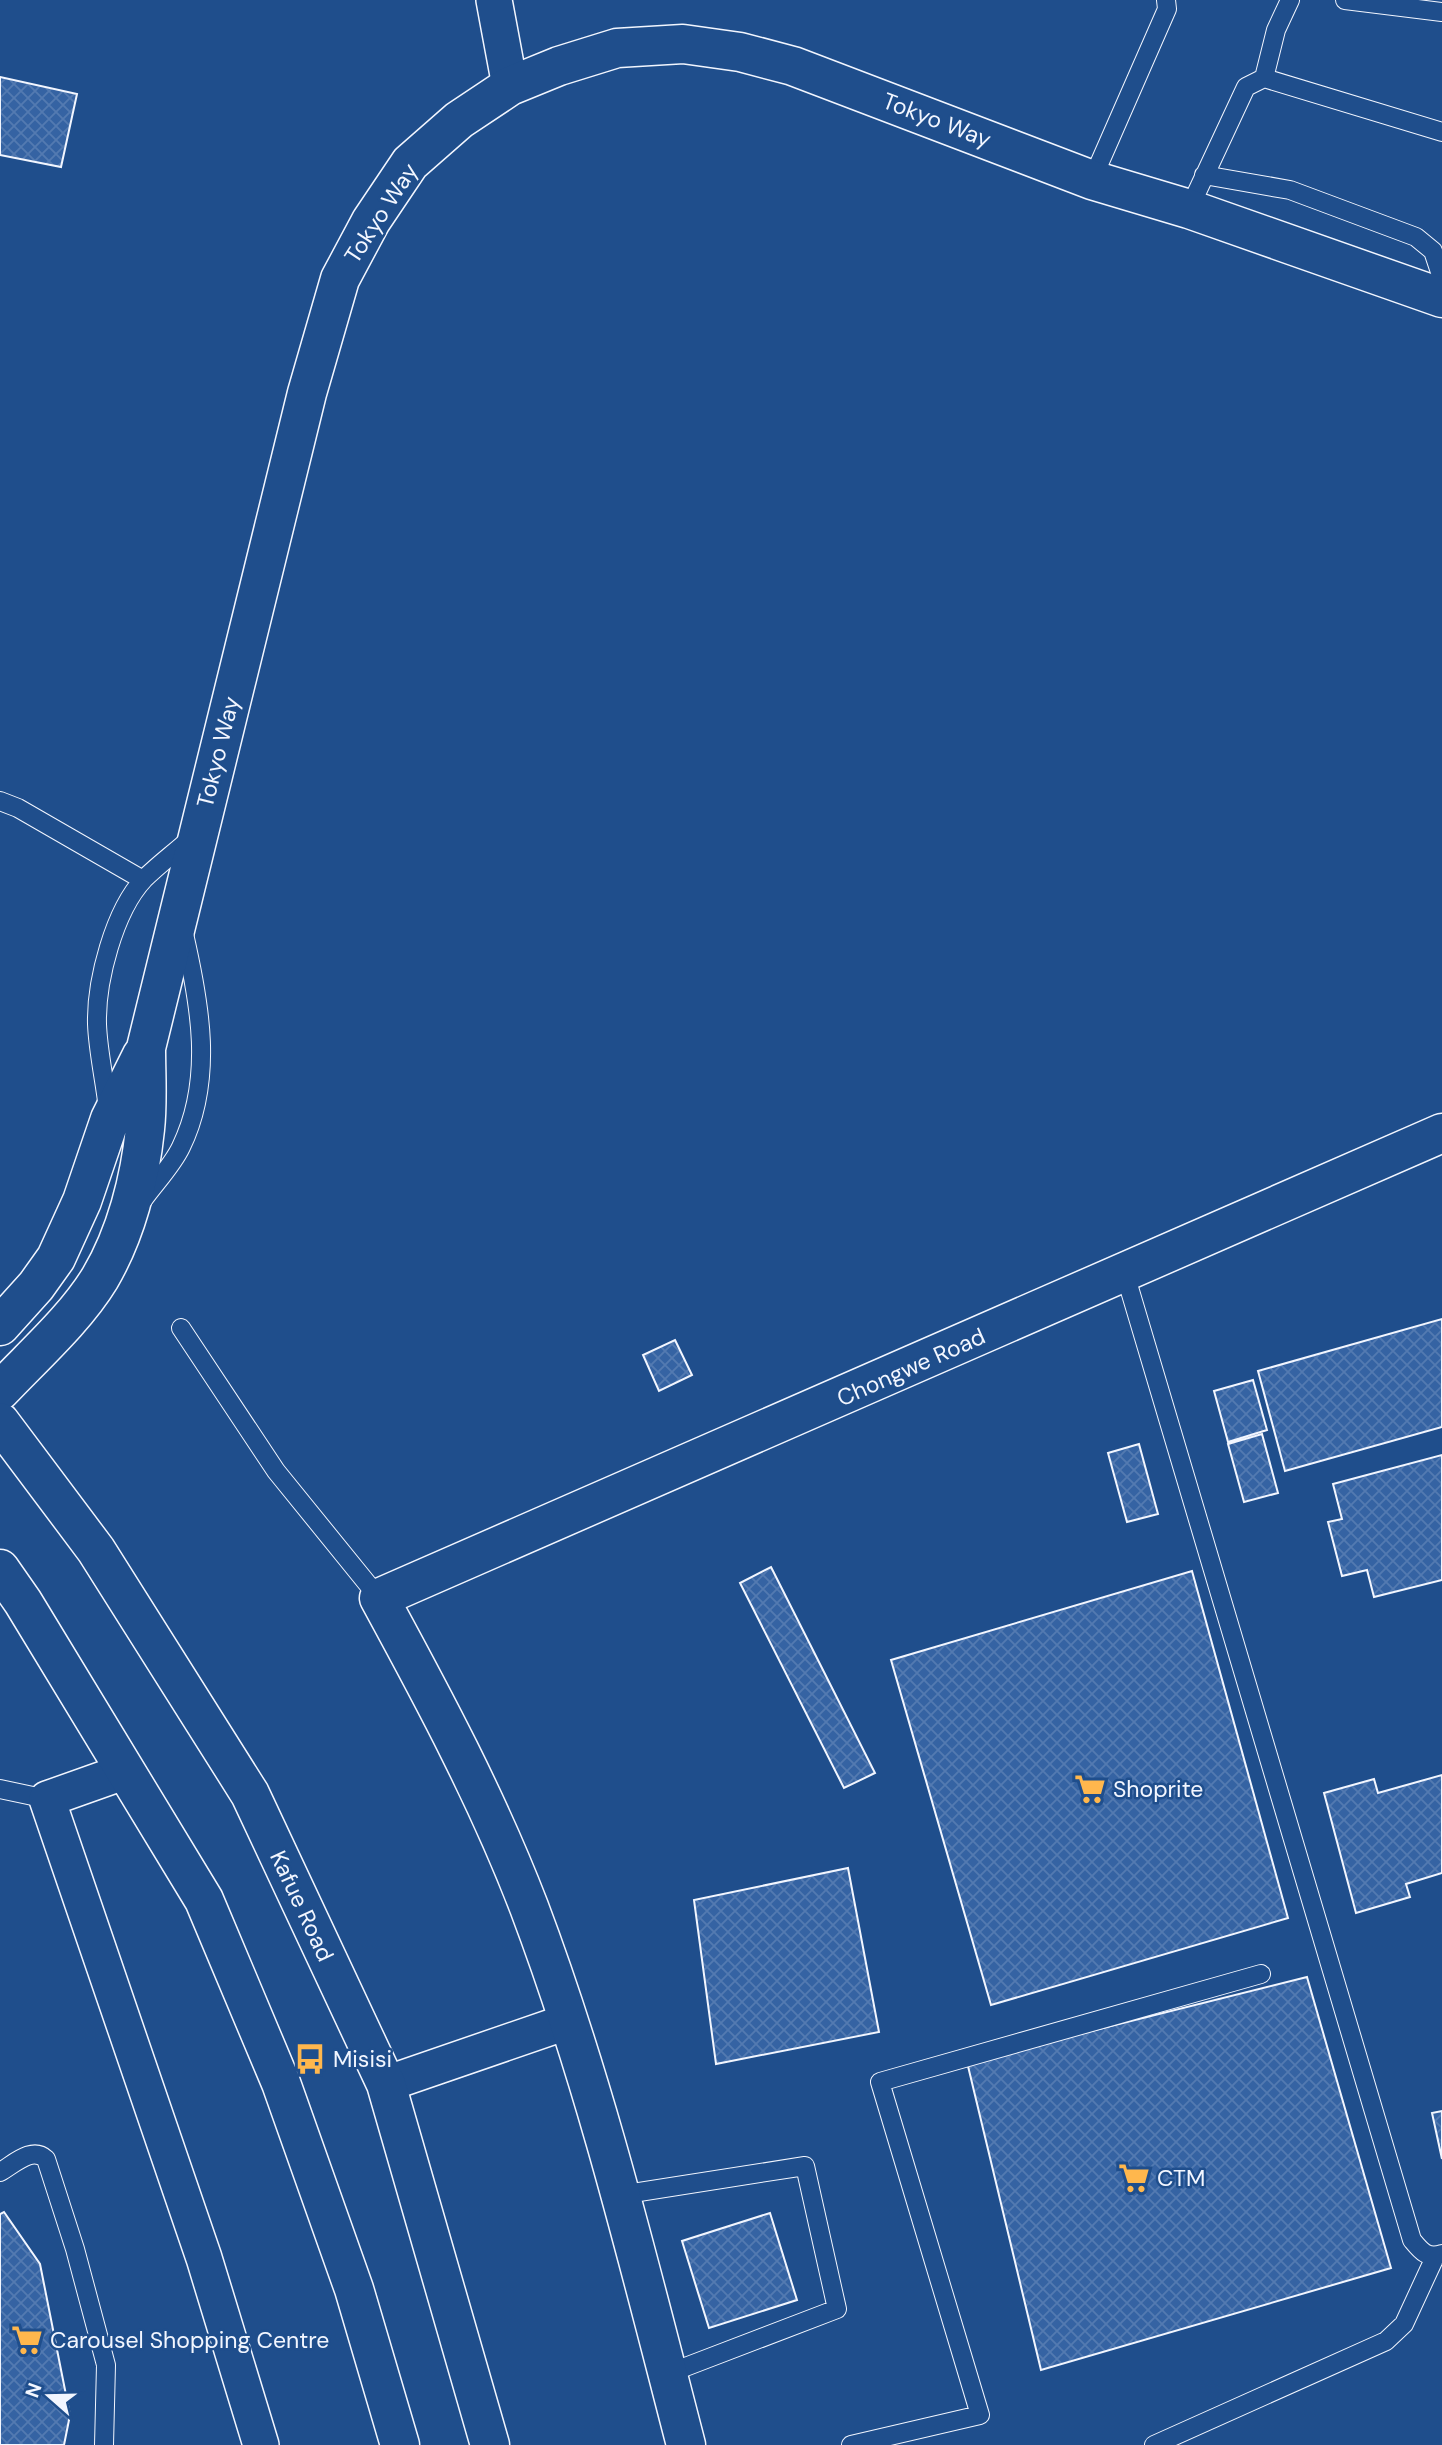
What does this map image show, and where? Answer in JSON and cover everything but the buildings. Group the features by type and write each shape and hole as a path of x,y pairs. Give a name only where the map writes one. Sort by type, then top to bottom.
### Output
{"main road":[{"name":"Tokyo Way","path":"0,1391 66,1321 100,1278 124,1226 138,1171 145,1128 146,1048 307,393 340,279 371,221 410,163 459,120 510,86 559,66 617,48 683,44 740,52 793,66 1091,180 1189,209 1442,298"},
{"name":"Tokyo Way","path":"0,1326 36,1286 56,1258 82,1200 110,1119 146,1048"},
{"name":"Chongwe Road","path":"379,1598 1125,1274 1442,1133"},
{"name":"Kafue Road","path":"0,1422 96,1550 250,1794 386,2084 491,2445"},
{"path":"0,1569 12,1594 126,1771 204,1900 281,2083 354,2289 400,2445"},
{"path":"379,1598 454,1735 528,1905 569,2021 620,2195 686,2445"}],"street":[{"path":"494,0 510,86"},
{"path":"126,1771 47,1799 204,2258 261,2445"},
{"path":"386,2084 569,2021"}],"lane":[{"path":"1091,180 1167,9 1166,0"},
{"path":"1264,78 1276,30 1290,0"},
{"path":"1345,0 1442,12"},
{"path":"1189,209 1246,87 1264,78 1442,132"},
{"path":"1204,175 1290,190 1416,237 1433,251 1442,278"},
{"path":"0,801 18,808 143,880"},
{"path":"110,1119 97,1024 99,995 107,956 120,916 143,880 198,832"},
{"path":"124,1226 180,1149 191,1120 200,1082 202,1036 198,996 179,910"},
{"path":"1125,1274 1412,2240 1422,2253 1438,2255 1404,2324 1385,2341 1154,2445"},
{"path":"181,1328 276,1471 379,1598"},
{"path":"0,1789 47,1799"},
{"path":"851,2445 980,2415 880,2082 1261,1974"},
{"path":"0,2172 31,2153 41,2154 47,2159 75,2249 106,2365 104,2445"},
{"path":"620,2195 805,2166 837,2309 667,2374"}],"place":[{"name":"Shoprite","path":"1090,1789"},
{"name":"Misisi","path":"310,2059"},
{"name":"CTM","path":"1134,2178"},
{"name":"Carousel Shopping Centre","path":"27,2340"}]}
